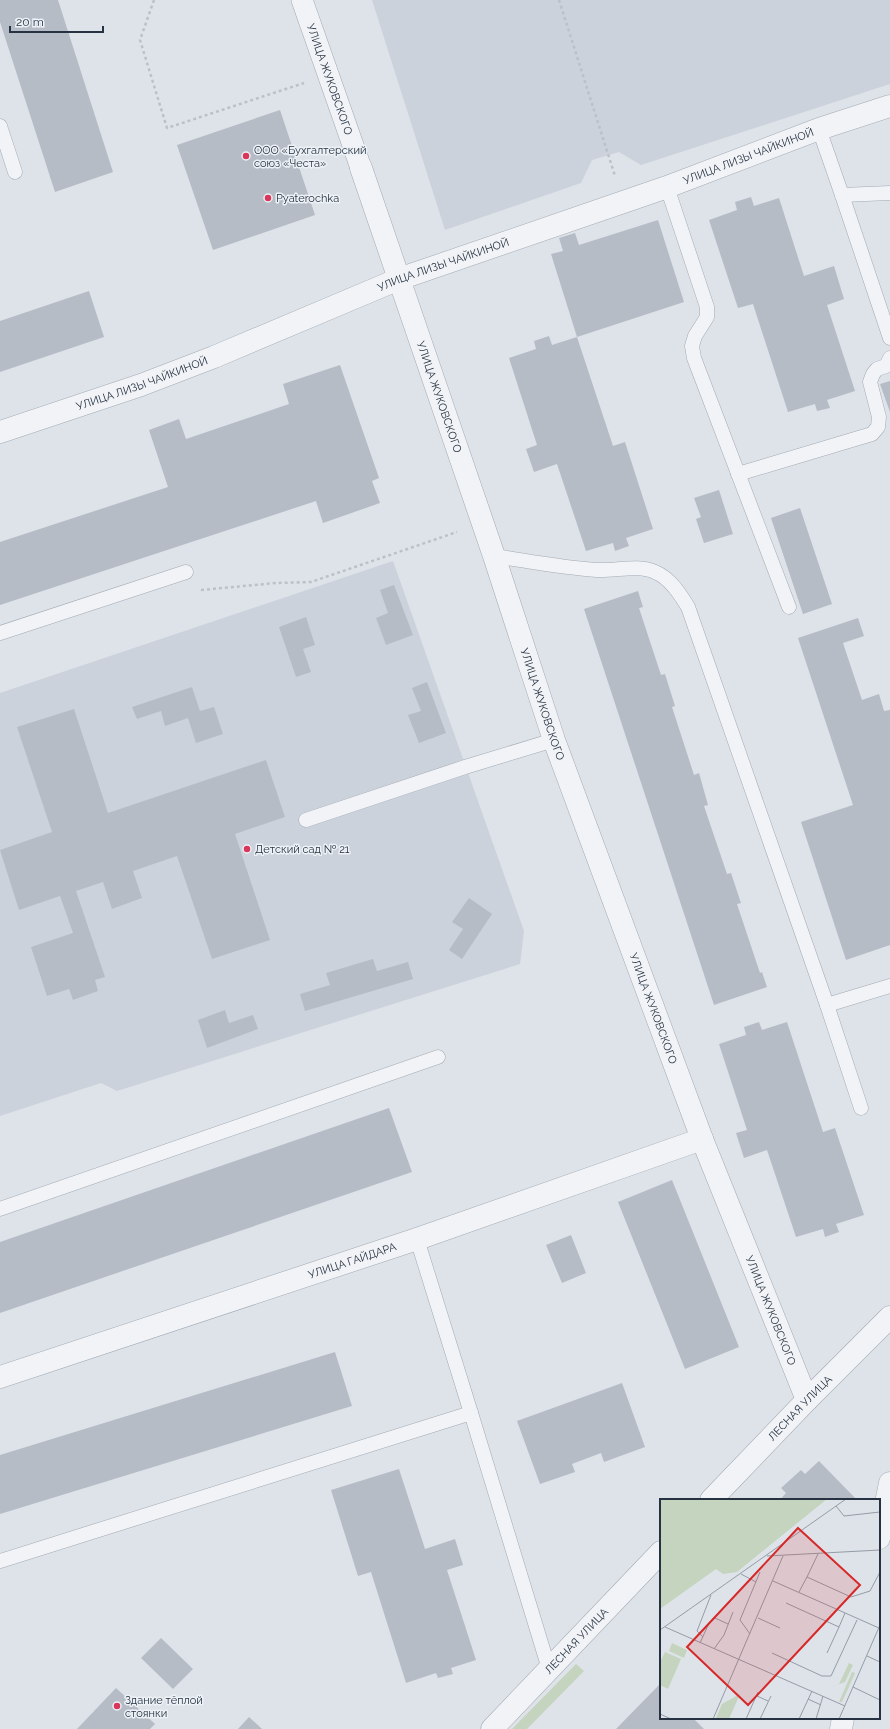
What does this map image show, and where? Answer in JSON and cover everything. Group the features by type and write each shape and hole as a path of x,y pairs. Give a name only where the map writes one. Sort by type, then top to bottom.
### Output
{"street":[{"name":"УЛИЦА ЖУКОВСКОГО","path":"302,0 494,556 554,740 702,1139 807,1400"},
{"name":"УЛИЦА ЛИЗЫ ЧАЙКИНОЙ","path":"0,432 141,385 220,354 399,279 667,187 819,130 890,106"},
{"name":"УЛИЦА ГАЙДАРА","path":"0,1377 417,1239 702,1139"},
{"name":"ЛЕСНАЯ УЛИЦА","path":"712,1499 807,1400 890,1317"},
{"path":"880,1533 890,1483"},
{"name":"ЛЕСНАЯ УЛИЦА","path":"492,1729 660,1553"},
{"path":"841,1729 843,1719"}],"lane":[{"path":"0,127 15,172"},
{"path":"819,130 890,338"},
{"path":"667,187 707,307 707,317 695,336 692,346 694,358 789,606"},
{"path":"842,195 890,193"},
{"path":"738,474 872,434 878,427 879,418 870,382 873,374 878,369 886,366 890,358"},
{"path":"494,556 596,570 637,568 655,572 668,581 680,593 690,615 827,1006 860,1108"},
{"path":"0,633 186,572"},
{"path":"306,820 465,767 554,740"},
{"path":"827,1006 890,986"},
{"path":"0,1209 438,1057"},
{"path":"417,1239 549,1669"},
{"path":"0,1561 471,1414"}],"path":[{"path":"154,0 140,40 167,128 329,75"},
{"path":"559,0 608,156 624,201"},
{"path":"186,572 189,581 195,588 201,590 276,583 311,582 482,524"}],"shaded area":[{"path":"372,0 890,0 890,84 641,165 619,152 592,160 581,183 445,230"},
{"name":"Детский сад № 21","path":"393,561 524,931 520,964 117,1091 101,1083 0,1116 0,693"}],"green space":[{"path":"576,1664 584,1671 527,1729 512,1729"}],"building":[{"path":"0,0 58,0 113,172 55,192 0,22"},
{"path":"280,110 315,215 213,250 177,145"},
{"path":"751,197 754,206 779,198 804,276 834,266 844,299 827,305 855,391 827,400 830,408 817,411 815,404 788,412 753,304 738,308 709,220 737,210 735,202"},
{"path":"658,220 684,302 577,337 551,254 563,251 559,238 575,233 579,245"},
{"path":"89,291 104,337 0,372 0,321"},
{"path":"549,336 552,345 577,337 613,446 625,442 653,529 626,538 629,546 615,551 613,543 586,551 557,464 534,472 526,449 537,445 509,358 536,349 534,341"},
{"path":"340,365 379,478 372,481 380,503 323,523 316,501 0,605 0,542 168,487 149,430 179,419 186,439 289,404 283,384"},
{"path":"890,381 890,412 880,384"},
{"path":"719,490 733,534 704,543 696,519 701,517 694,498"},
{"path":"800,508 832,604 803,614 771,518"},
{"path":"394,585 413,635 386,645 376,618 388,613 380,590"},
{"path":"638,591 643,607 639,608 661,675 665,674 675,706 672,707 694,775 699,773 708,805 704,806 727,874 731,873 741,903 737,904 760,973 762,972 767,987 714,1005 584,609"},
{"path":"306,617 315,645 303,649 311,672 296,677 279,627"},
{"path":"858,618 864,636 843,643 862,700 879,694 884,711 890,710 890,945 846,960 801,822 853,805 798,638"},
{"path":"427,682 446,733 419,743 408,715 421,711 412,688"},
{"path":"192,687 200,711 214,707 223,734 196,743 188,718 165,726 161,711 137,719 132,707"},
{"path":"74,709 108,813 266,760 285,817 235,834 270,940 212,959 177,856 133,871 142,898 112,909 103,882 76,891 105,977 95,980 98,991 73,1000 69,989 47,996 31,947 73,933 60,896 19,910 0,850 52,832 17,727"},
{"path":"469,898 492,914 462,959 449,950 463,929 452,922"},
{"path":"373,959 377,971 408,962 413,979 305,1011 300,994 330,985 326,973"},
{"path":"225,1010 229,1023 253,1015 258,1029 207,1048 198,1020"},
{"path":"759,1022 762,1030 787,1022 823,1132 835,1128 864,1215 836,1224 839,1232 825,1237 823,1229 796,1237 767,1150 744,1158 736,1133 747,1130 719,1044 746,1035 744,1027"},
{"path":"389,1108 412,1172 0,1313 0,1242"},
{"path":"672,1180 739,1347 685,1369 618,1202"},
{"path":"571,1235 586,1273 562,1283 546,1245"},
{"path":"335,1352 352,1406 0,1514 0,1455"},
{"path":"622,1383 645,1447 604,1462 601,1453 572,1464 575,1472 540,1484 517,1421"},
{"path":"819,1461 856,1499 781,1499 786,1493 781,1488 801,1470 805,1474"},
{"path":"399,1469 425,1549 455,1539 463,1565 447,1570 476,1660 451,1668 453,1674 438,1678 436,1673 406,1683 371,1572 358,1576 331,1490"},
{"path":"161,1638 193,1669 173,1689 141,1658"},
{"path":"659,1685 660,1719 694,1719 704,1729 616,1729"},
{"name":"Здание тёплой стоянки","path":"116,1688 155,1724 150,1729 77,1729"},
{"path":"249,1717 262,1729 238,1729"}],"place":[{"name":"ООО «Бухгалтерский союз «Честа»","path":"246,156"},
{"name":"Pyaterochka","path":"268,198"},
{"name":"Детский сад № 21","path":"247,849"},
{"name":"Здание тёплой стоянки","path":"117,1706"}]}
